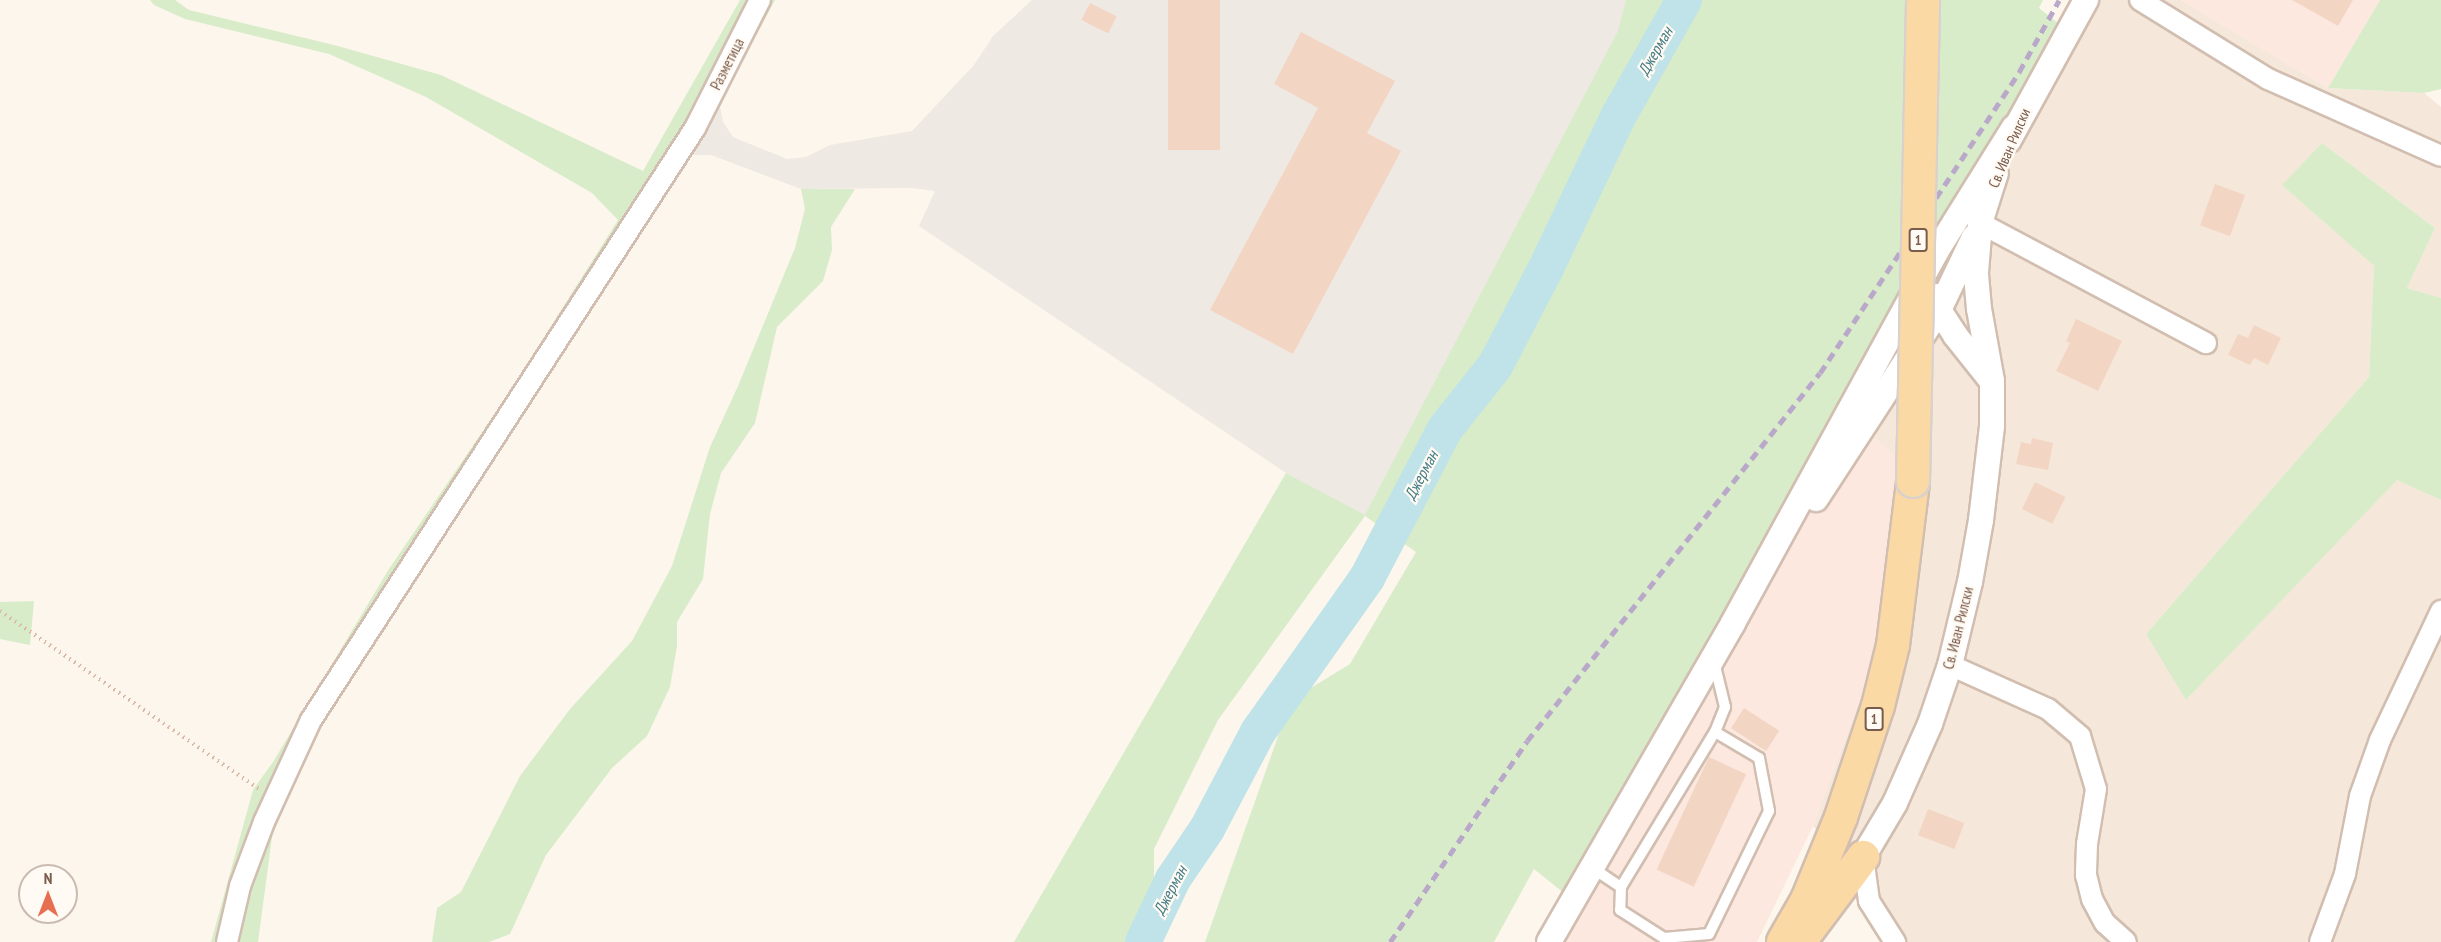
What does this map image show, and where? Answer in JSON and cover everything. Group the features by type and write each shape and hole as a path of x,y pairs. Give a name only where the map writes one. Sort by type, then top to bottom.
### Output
{"main road":[{"name":"1","path":"1783,942 1806,900 1841,817 1862,760 1893,645 1913,481 1923,0"},
{"path":"1841,817 1841,840 1845,850 1852,856 1863,857"},
{"path":"1800,942 1863,857"}],"street":[{"name":"Разметица","path":"227,942 240,886 274,799 322,701 694,128 760,0"},
{"name":"Св. Иван Рилски","path":"1863,857 1895,803 1913,763 1950,665 1982,520 1992,426 1992,381 1979,309 1976,272 1980,223 2014,127 2086,0"},
{"path":"2139,0 2268,79 2441,156"},
{"path":"1549,942 1733,624 1936,252 2014,127"},
{"path":"1733,624 1939,310 1980,223 2205,343"},
{"path":"1936,252 1934,283 1939,310 1972,359 1992,381"},
{"path":"2320,942 2345,874 2360,796 2380,740 2441,612"},
{"path":"1950,665 2048,709 2080,736 2091,764 2096,789 2087,844 2086,875 2092,898 2105,923 2126,942"},
{"path":"1863,857 1869,901 1895,942"}],"lane":[{"path":"1713,658 1725,707 1715,732 1621,887 1620,910 1664,938 1709,934 1770,811 1759,758 1715,732"},
{"path":"1593,868 1621,887"}],"path":[{"path":"0,611 274,799"}],"shaded area":[{"path":"1032,0 1626,0 1619,31 1365,516 1286,473 919,226 935,191 912,188 801,189 711,155 692,155 719,102 723,122 733,137 787,159 806,157 830,145 912,131 974,65 993,36"},
{"path":"2086,0 2181,0 2328,88 2424,93 2441,107 2441,298 2407,288 2435,228 2322,143 2283,185 2374,266 2369,377 2146,634 2187,699 2397,479 2441,500 2441,942 1907,942 1813,826 1902,586 1733,623"},
{"path":"2181,0 2380,0 2328,88"},
{"path":"1864,428 1913,472 1902,586 1813,826 1757,942 1549,942 1733,623"}],"green space":[{"path":"150,0 175,0 189,10 334,45 441,75 643,171 740,0 775,0 692,155 341,687 281,807 272,837 258,942 211,942 253,790 273,762 389,569 510,391 618,220 592,193 426,97 329,54 185,19 154,5"},
{"path":"1626,0 2043,0 2039,8 2068,31 1574,901 1534,869 1494,942 1205,942 1291,700 1350,664 1416,552 1365,516 1218,720 1154,849 1154,942 1014,942 1286,473 1365,515 1618,31"},
{"path":"2380,0 2441,0 2441,89 2424,93 2328,88"},
{"path":"2322,143 2435,228 2407,288 2441,298 2441,500 2397,480 2186,700 2146,634 2369,377 2374,266 2282,185"},
{"path":"801,189 855,189 831,227 832,250 823,281 777,327 755,423 721,473 710,514 703,579 677,622 677,646 670,687 647,736 612,768 546,855 510,934 489,942 432,942 437,908 461,892 520,776 570,709 632,641 672,566 710,447 795,248 805,209"},
{"path":"34,601 30,645 0,639 0,602"}],"building":[{"path":"1168,0 1220,0 1220,150 1168,150"},
{"path":"2292,0 2353,0 2338,26"},
{"path":"1090,3 1117,17 1108,34 1081,20"},
{"path":"1301,32 1395,81 1367,133 1401,151 1293,354 1210,310 1318,108 1274,84"},
{"path":"2215,184 2245,195 2230,236 2200,225"},
{"path":"2076,319 2122,341 2098,391 2056,371 2070,343 2066,341"},
{"path":"2254,325 2281,338 2268,365 2254,358 2250,365 2228,355 2238,334 2248,338"},
{"path":"2032,438 2053,443 2048,470 2016,464 2021,442 2031,444"},
{"path":"2035,482 2066,497 2052,524 2022,509"},
{"path":"1744,708 1779,731 1766,751 1731,728"},
{"path":"1709,757 1746,774 1694,887 1657,869"},
{"path":"1928,809 1964,823 1954,849 1918,835"}],"waterway":[{"name":"Джерман","path":"1143,942 1173,879 1207,829 1258,732 1367,578 1445,429 1495,366 1545,270 1619,115 1684,0"}],"railway":[{"path":"1390,942 1527,741 1820,373 2019,72 2059,0"}]}
